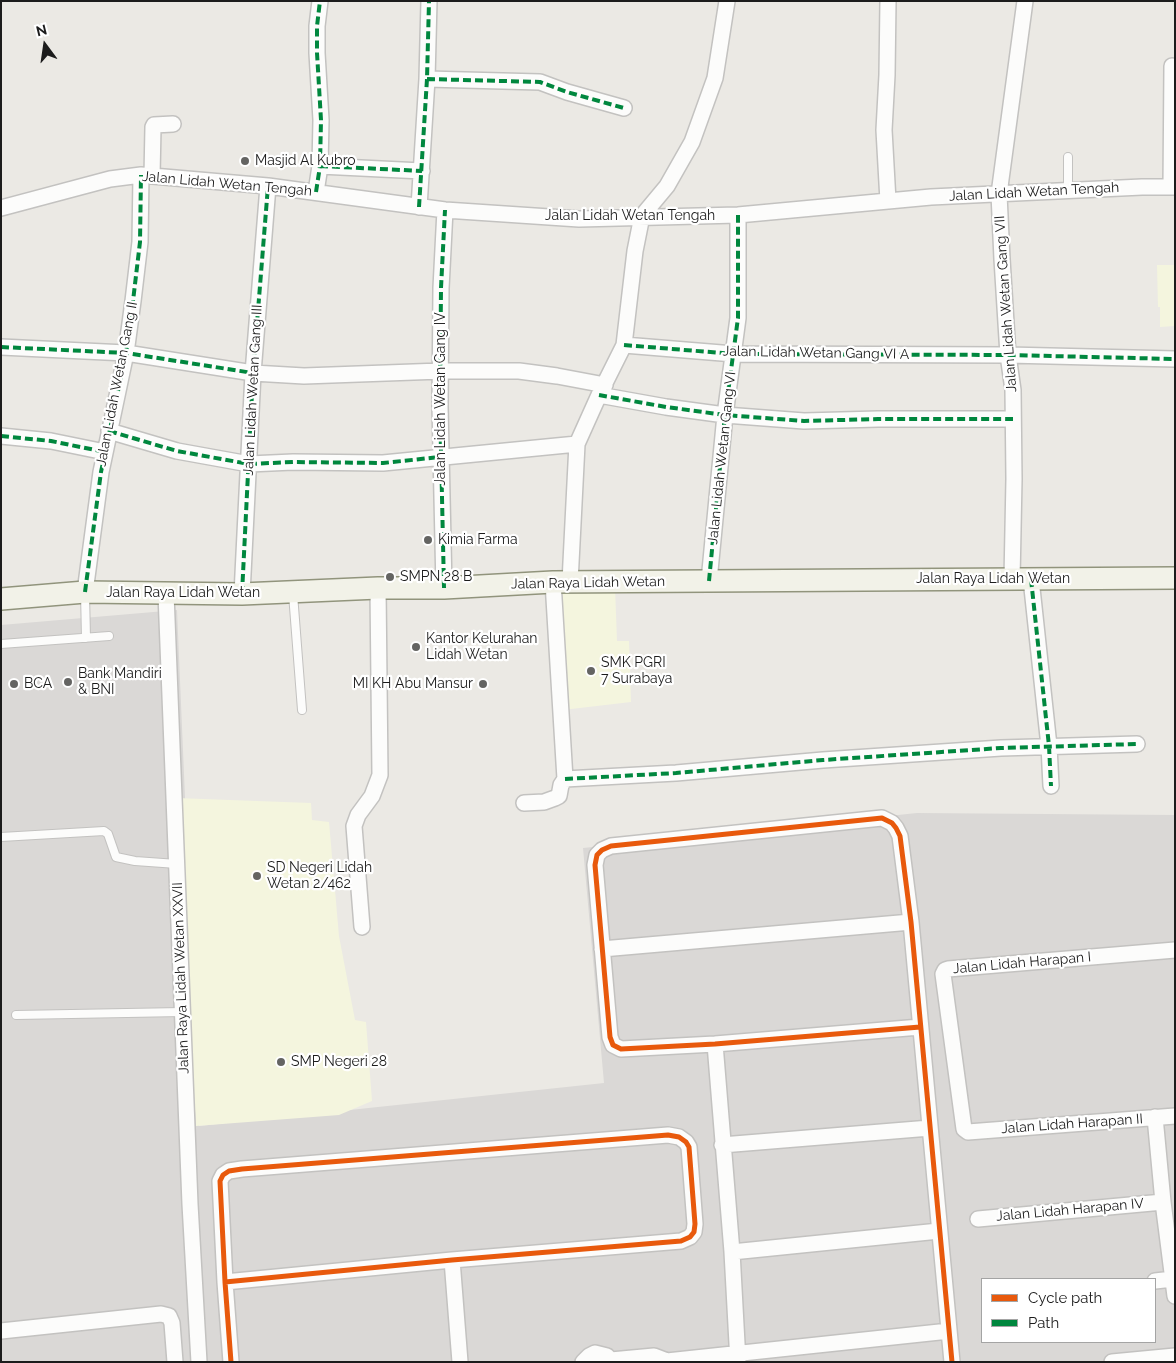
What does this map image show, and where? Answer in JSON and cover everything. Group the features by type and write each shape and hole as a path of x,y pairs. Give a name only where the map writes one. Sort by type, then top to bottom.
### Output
{"main road":[{"name":"Jalan Raya Lidah Wetan","path":"1,599 85,592 242,594 378,588 444,588 562,582 1175,578"}],"street":[{"path":"316,192 320,166 317,26 320,1"},
{"path":"419,207 428,79 429,1"},
{"path":"524,803 544,802 559,796 561,785 565,779 562,582 577,444 624,345 635,251 642,216 667,186 692,142 715,78 727,1"},
{"path":"888,1 884,130 888,201"},
{"name":"Jalan Lidah Wetan Gang VII","path":"1025,1 999,194 1008,355 1012,390 1014,479 1022,579 1049,746 1051,786"},
{"path":"1172,66 1173,187"},
{"path":"428,79 540,82 567,92 624,108"},
{"name":"Jalan Lidah Wetan Gang II","path":"85,592 101,472 126,353 153,127 154,125 173,124"},
{"path":"320,166 422,171"},
{"name":"Jalan Lidah Wetan Tengah","path":"1,208 110,180 147,176 268,186 445,210 579,218 738,215 888,201 1068,190 1173,187"},
{"name":"Jalan Lidah Wetan Gang III","path":"242,594 253,374 268,186"},
{"name":"Jalan Lidah Wetan Gang IV","path":"444,588 440,457 440,371 441,288 445,210"},
{"name":"Jalan Lidah Wetan Gang VI","path":"709,581 725,415 738,318 738,215"},
{"name":"Jalan Lidah Wetan Gang VI A","path":"624,345 734,354 1008,355 1175,359"},
{"path":"1,347 126,353 253,374 304,376 440,371 519,371 557,376 666,407 725,415 804,421 1013,419"},
{"path":"109,431 177,451 249,464 293,462 383,463 577,444"},
{"path":"1,436 51,441 105,452"},
{"path":"362,927 354,826 358,815 372,796 380,775 378,588"},
{"name":"Jalan Raya Lidah Wetan XXVII","path":"166,594 190,1204 199,1362"},
{"path":"565,779 676,773 833,760 1049,746 1137,744"},
{"path":"920,1027 630,1050 621,1049 613,1045 610,1037 602,949 595,865 597,855 602,850 611,846 882,818 892,823 900,836 910,922 952,1362"},
{"path":"602,949 910,922"},
{"name":"Jalan Lidah Harapan I","path":"968,1132 962,1125 943,974 945,970 1175,950"},
{"path":"715,1044 732,1252 738,1358"},
{"name":"Jalan Lidah Harapan II","path":"968,1132 1175,1116"},
{"path":"1155,1117 1162,1202 1175,1296"},
{"path":"722,1145 930,1128"},
{"path":"225,1282 452,1260 681,1241 690,1237 694,1232 695,1224 689,1148 680,1137 668,1135 242,1169 229,1172 223,1175 220,1181 225,1282 231,1362"},
{"name":"Jalan Lidah Harapan IV","path":"978,1219 1162,1202"},
{"path":"732,1252 939,1231"},
{"path":"452,1260 460,1362"},
{"path":"1156,1281 1173,1279"},
{"path":"1,1331 161,1314 169,1316 172,1323 175,1362"},
{"path":"569,1362 584,1361 595,1353 601,1354 611,1361 654,1356 667,1362 738,1358 949,1332"},
{"path":"1112,1362 1175,1356"}],"lane":[{"path":"1068,157 1068,190"},
{"path":"85,592 86,638"},
{"path":"293,592 302,710"},
{"path":"1,644 109,636"},
{"path":"1,837 104,831 108,834 116,857 134,861 177,864"},
{"path":"16,1015 182,1012"}],"shaded area":[{"path":"1157,265 1175,265 1175,326 1160,327"},
{"name":"SMK PGRI 7 Surabaya","path":"615,587 617,641 629,641 631,702 554,711 546,590"},
{"path":"177,610 199,1126 604,1083 583,848 917,813 1175,815 1175,1362 1,1362 1,625"},
{"name":"SMP Negeri 28","path":"176,798 311,803 312,820 329,822 339,936 355,1020 366,1022 372,1101 339,1115 196,1126"}],"marked path":[{"path":"316,192 320,166 321,120 317,53 317,26 320,1"},
{"path":"419,207 427,79 429,1"},
{"path":"427,79 540,82 567,92 624,108"},
{"path":"320,166 422,171"},
{"path":"85,592 101,472 126,353 133,301 140,242 141,175"},
{"path":"242,594 253,373 268,186"},
{"path":"444,588 440,406 441,288 445,210"},
{"path":"709,581 725,415 738,318 738,215"},
{"path":"624,345 734,354 1008,355 1175,359"},
{"path":"1,347 126,353 253,373"},
{"path":"599,395 725,415 804,421 1013,419"},
{"path":"109,431 177,451 249,464 293,462 383,463 440,457"},
{"path":"1,436 51,441 105,452"},
{"path":"1031,579 1049,746 1051,786"},
{"path":"565,779 676,773 823,760 1001,748 1137,744"}],"cycle path":[{"path":"920,1027 715,1044 621,1049 613,1045 610,1037 595,865 597,855 602,850 611,846 882,818 892,823 896,828 900,836 911,922 952,1362"},
{"path":"225,1282 452,1260 681,1241 690,1237 694,1232 695,1224 689,1147 679,1137 668,1135 229,1171 223,1175 220,1181 225,1282 231,1362"}],"place":[{"name":"Masjid Al Kubro","path":"245,161"},
{"name":"Kimia Farma","path":"428,540"},
{"name":"SMPN 28 B","path":"390,577"},
{"name":"Kantor Kelurahan Lidah Wetan","path":"416,647"},
{"name":"SMK PGRI 7 Surabaya","path":"591,671"},
{"name":"Bank Mandiri & BNI","path":"68,682"},
{"name":"BCA","path":"14,684"},
{"name":"MI KH Abu Mansur","path":"483,684"},
{"name":"SD Negeri Lidah Wetan 2/462","path":"257,876"},
{"name":"SMP Negeri 28","path":"281,1062"}]}
